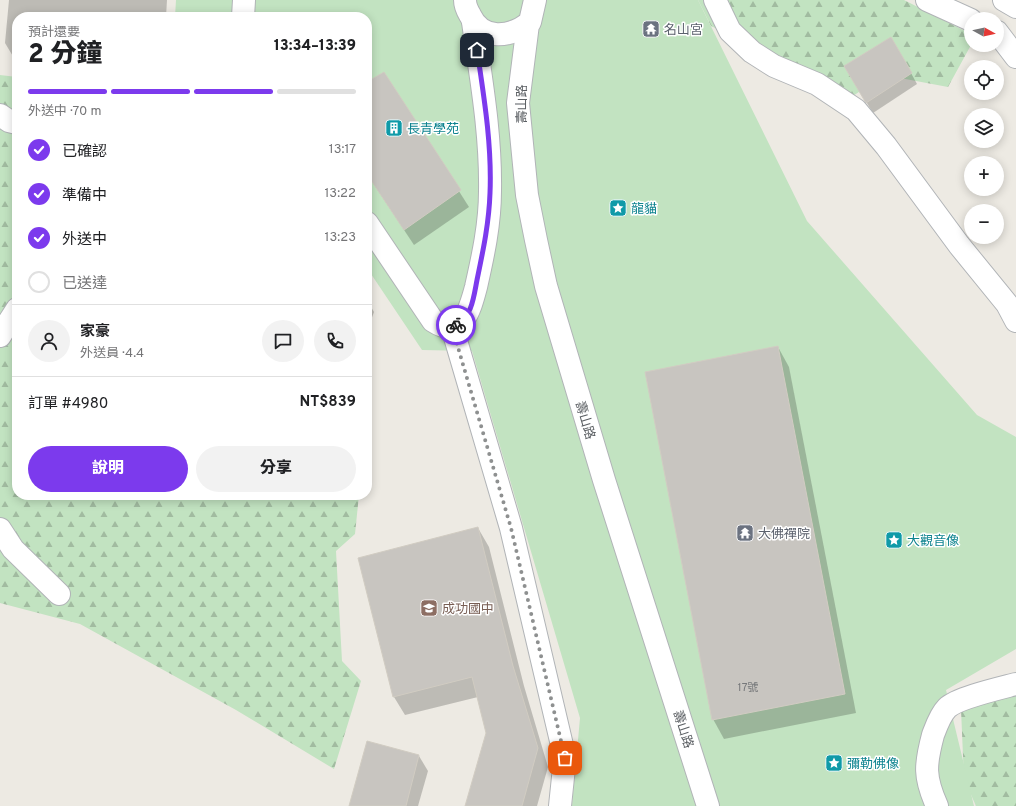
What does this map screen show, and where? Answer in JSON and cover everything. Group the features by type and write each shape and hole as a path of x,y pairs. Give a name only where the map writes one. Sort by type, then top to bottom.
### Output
{"street":[{"path":"243,12 244,0"},
{"path":"372,230 433,321 440,325 452,327 459,324 467,315 472,303 487,236 490,192 487,119 473,22 465,5 465,0"},
{"name":"壽山路","path":"535,0 532,18 528,24 518,103 527,195 536,240 546,286 604,480 708,806"},
{"path":"715,0 730,31 752,52 774,66 817,84 856,110 886,146 959,245 1007,304 1016,321"},
{"path":"927,0 964,17"},
{"path":"1004,0 1016,6"},
{"path":"473,22 478,27 490,33 502,35 515,32 528,24"},
{"path":"1004,41 1016,57"},
{"path":"0,115 12,122"},
{"path":"0,336 12,317"},
{"path":"452,327 511,528 565,758 560,806"},
{"path":"0,529 13,550 59,594"},
{"path":"937,806 930,790 926,772 927,757 936,726 947,708 963,699 1016,684"}],"green space":[{"path":"176,0 698,0 807,221 977,415 1016,437 1016,649 946,690 974,806 572,806 580,718 472,351 422,350 372,275 372,12 175,12"},
{"path":"698,0 904,0 964,30 964,52 967,52 948,87 884,75 853,96 711,26"},
{"path":"0,75 12,76 12,500 358,500 355,534 336,551 342,661 361,681 334,769 236,710 80,624 0,603"},
{"path":"1016,681 1016,806 976,806 964,779 961,709"}],"building":[{"path":"891,37 912,73 866,103 844,66"},
{"name":"長青學苑","path":"384,72 461,190 404,230 372,182 372,79"},
{"name":"大佛禪院","path":"778,346 845,694 712,720 645,372"},
{"path":"478,527 513,666 538,748 522,806 465,806 486,733 472,677 393,697 358,558"},
{"path":"367,741 419,755 406,806 349,806"}],"way so far":[{"path":"456,325 452,327 511,528 565,758"}],"place":[{"name":"名山宮","path":"651,29"},
{"name":"長青學苑","path":"394,128"},
{"name":"龍貓","path":"618,208"},
{"name":"大佛禪院","path":"745,533"},
{"name":"大觀音像","path":"894,540"},
{"name":"成功國中","path":"429,608"},
{"name":"彌勒佛像","path":"834,763"}],"route":[{"path":"456,325 459,324 467,315 472,303 487,236 490,192 489,140 477,50"}]}
